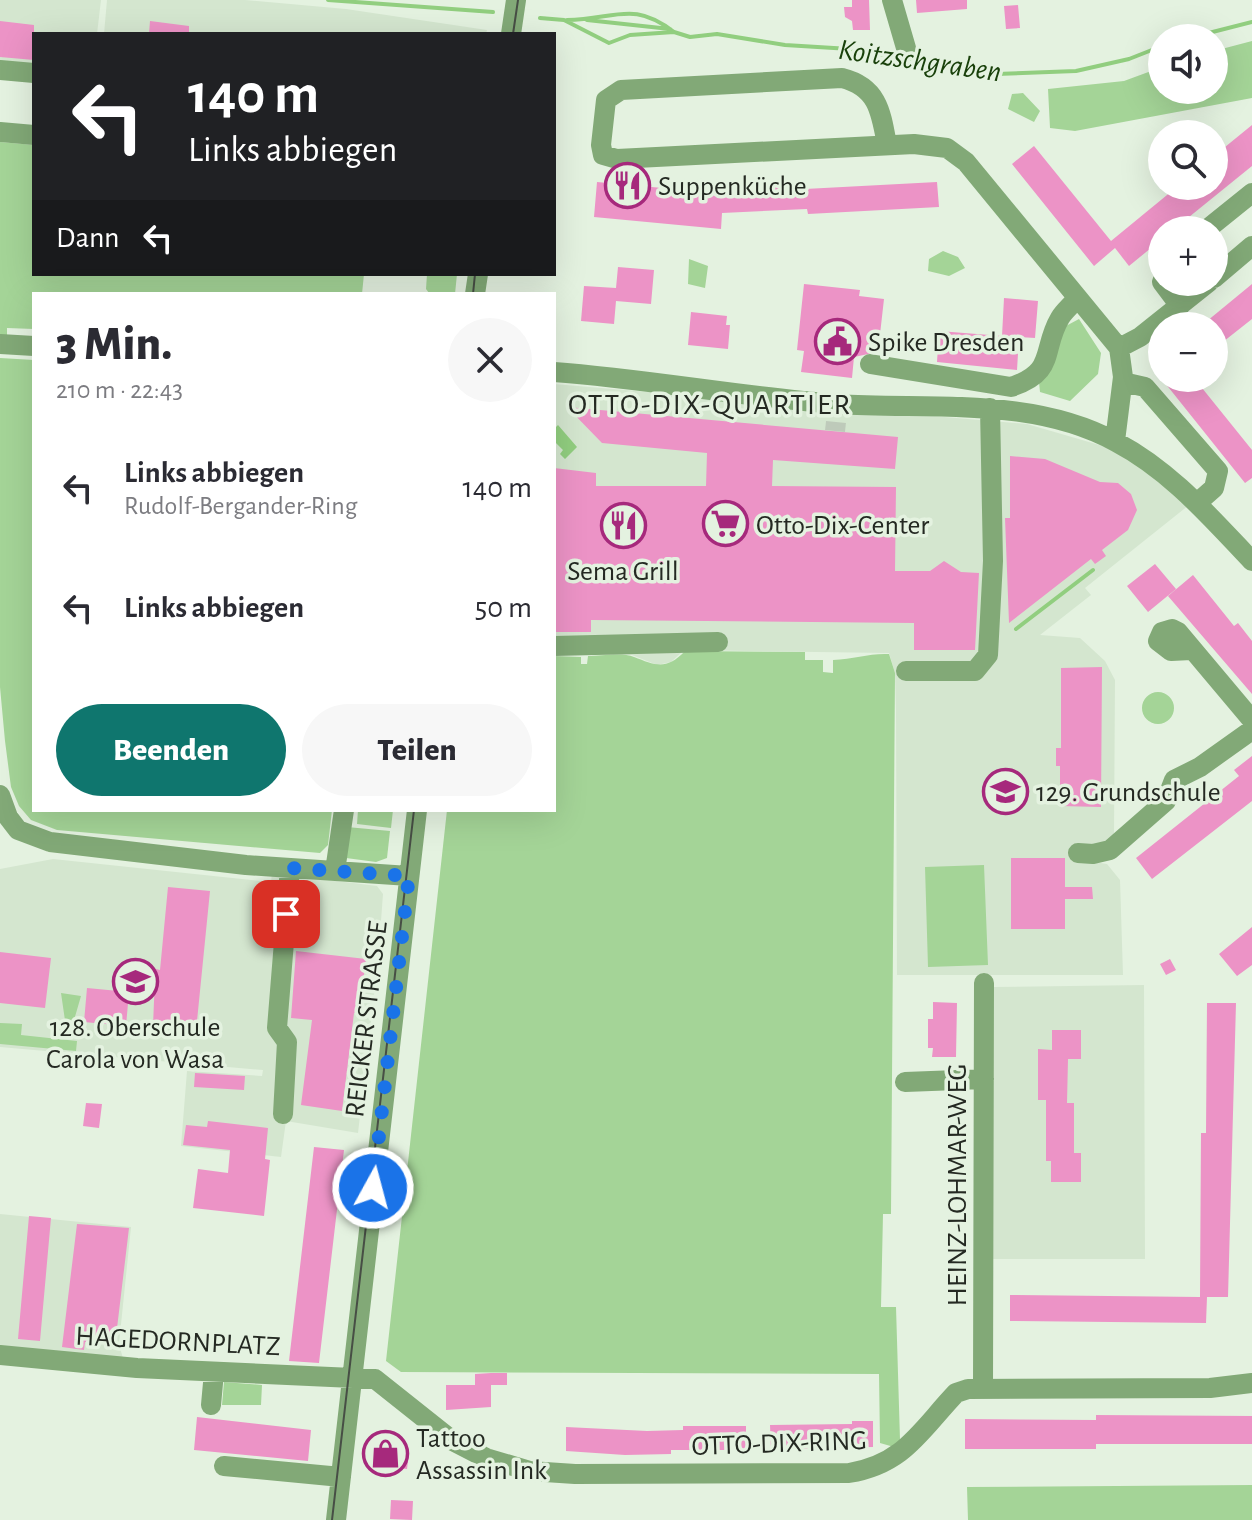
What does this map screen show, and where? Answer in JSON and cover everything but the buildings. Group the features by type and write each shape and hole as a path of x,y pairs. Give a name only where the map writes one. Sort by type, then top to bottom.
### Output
{"street":[{"path":"511,32 516,0"},
{"path":"892,0 906,48"},
{"path":"0,70 32,73"},
{"path":"887,145 880,106 869,89 842,78 621,90 606,100 601,145 603,155 617,159 887,145 947,148 966,162 1119,348 1123,382 1115,441"},
{"path":"0,132 32,135"},
{"path":"1223,216 1252,193"},
{"path":"1228,266 1252,246"},
{"path":"1172,296 1180,306"},
{"path":"1119,348 1140,337 1192,296"},
{"path":"870,364 917,371 927,376 1011,387 1040,372 1050,355 1060,318 1077,298"},
{"path":"0,344 32,346"},
{"path":"556,372 837,413 990,408 1071,423 1115,441 1157,467 1249,552"},
{"path":"1123,382 1145,387 1218,471 1214,488 1197,503"},
{"path":"906,671 975,671 988,655 1001,539 990,408"},
{"path":"562,641 718,642"},
{"path":"1191,650 1252,720"},
{"path":"1078,853 1110,850 1166,801 1174,780 1200,767 1252,730"},
{"path":"0,795 13,823 34,838 290,868 409,876"},
{"path":"335,871 344,812"},
{"name":"REICKER STRASSE","path":"336,1520 417,812"},
{"path":"283,1114 287,1042 277,1028 290,868"},
{"name":"HEINZ-LOHMAR-WEG","path":"983,1388 984,983"},
{"path":"905,1082 984,1079"},
{"name":"HAGEDORNPLATZ","path":"0,1355 214,1372 352,1378"},
{"path":"211,1405 214,1372"},
{"name":"OTTO-DIX-RING","path":"352,1378 375,1379 429,1425 486,1458 530,1471 575,1474 865,1471 882,1466 902,1453 956,1393 983,1388 1210,1388 1252,1383"},
{"path":"224,1466 341,1477"}],"shaded area":[{"path":"0,0 101,0 97,32 32,32 32,66 0,62"},
{"path":"107,0 245,0 346,9 487,30 486,32 104,32"},
{"path":"1252,41 1252,98 1228,102 1228,47"},
{"path":"1148,72 1148,104 1220,104 1075,131 1050,128 1048,89 1124,81"},
{"path":"1023,93 1040,111 1034,122 1008,109 1012,94"},
{"path":"0,142 32,145 32,276 364,276 362,292 32,292 32,329 7,328 7,335 0,335"},
{"path":"943,251 958,257 965,268 949,276 928,271 929,259"},
{"path":"689,259 708,266 705,288 688,284"},
{"path":"427,276 457,276 455,292 428,292"},
{"path":"1079,319 1101,353 1098,374 1070,401 1040,392 1039,382 1064,327"},
{"path":"0,358 32,360 32,812 332,812 328,845 320,853 57,830 31,820 19,806 11,787 0,687"},
{"path":"556,384 1027,424 1120,451 1189,505 1085,588 1091,595 1040,635 1080,638 1105,661 1115,680 1114,834 1094,862 1107,864 1120,880 1123,975 897,975 896,711 895,673 889,653 684,650 671,662 657,665 632,655 556,654"},
{"path":"558,425 577,447 565,459 560,454 563,450 556,443"},
{"path":"685,651 805,652 805,660 823,660 823,672 833,673 833,660 889,654 895,673 891,1214 883,1214 881,1307 896,1307 900,1440 894,1447 880,1443 879,1374 401,1372 386,1361 447,812 556,812 556,656 581,657 581,664 587,664 588,656 624,655 660,664 672,662"},
{"path":"1158,692 1170,696 1174,708 1170,720 1158,724 1146,720 1142,708 1146,696"},
{"path":"358,812 393,812 391,828 357,824"},
{"path":"347,827 390,831 387,858 376,862 346,858"},
{"name":"128. Oberschule Carola von Wasa","path":"53,859 271,882 272,873 377,886 383,894 378,961 358,1133 286,1121 281,1157 181,1146 187,1071 262,1076 263,1070 0,1047 0,869"},
{"path":"984,865 988,965 928,967 925,867"},
{"path":"1144,985 1145,1259 991,1259 994,987"},
{"path":"61,993 81,996 70,1034 67,1034"},
{"path":"0,1023 22,1024 21,1035 77,1041 76,1051 0,1044"},
{"path":"0,1214 131,1227 119,1344 124,1362 0,1349"},
{"path":"224,1382 262,1385 261,1405 222,1405"},
{"path":"1252,1485 1252,1520 968,1520 967,1487"}],"waterway":[{"name":"Koitzschgraben","path":"328,0 493,12"},
{"path":"567,20 635,14 647,16 674,32"},
{"name":"Koitzschgraben","path":"540,18 564,20 609,43 630,35 674,32 690,37 717,34 785,45 850,49 996,74 1076,71 1148,52"},
{"name":"Koitzschgraben","path":"587,20 670,29"},
{"name":"Koitzschgraben","path":"1228,28 1252,22"},
{"path":"1016,629 1093,570"}],"tunnel":[{"path":"835,431 836,422"}],"tram line":[{"path":"513,32 518,0"},
{"path":"473,292 475,276"},
{"path":"332,1520 414,812"}],"place":[{"name":"Suppenküche","path":"627,185"},
{"name":"Spike Dresden","path":"837,341"},
{"name":"Otto-Dix-Center","path":"725,524"},
{"name":"Sema Grill","path":"623,525"},
{"name":"129. Grundschule","path":"1005,791"},
{"name":"128. Oberschule Carola von Wasa","path":"135,982"},
{"name":"Tattoo Assassin Ink","path":"385,1453"}],"district":[{"name":"OTTO-DIX-QUARTIER","path":"710,404"}],"route":[{"path":"286,914 290,868 409,876 373,1188"}]}
